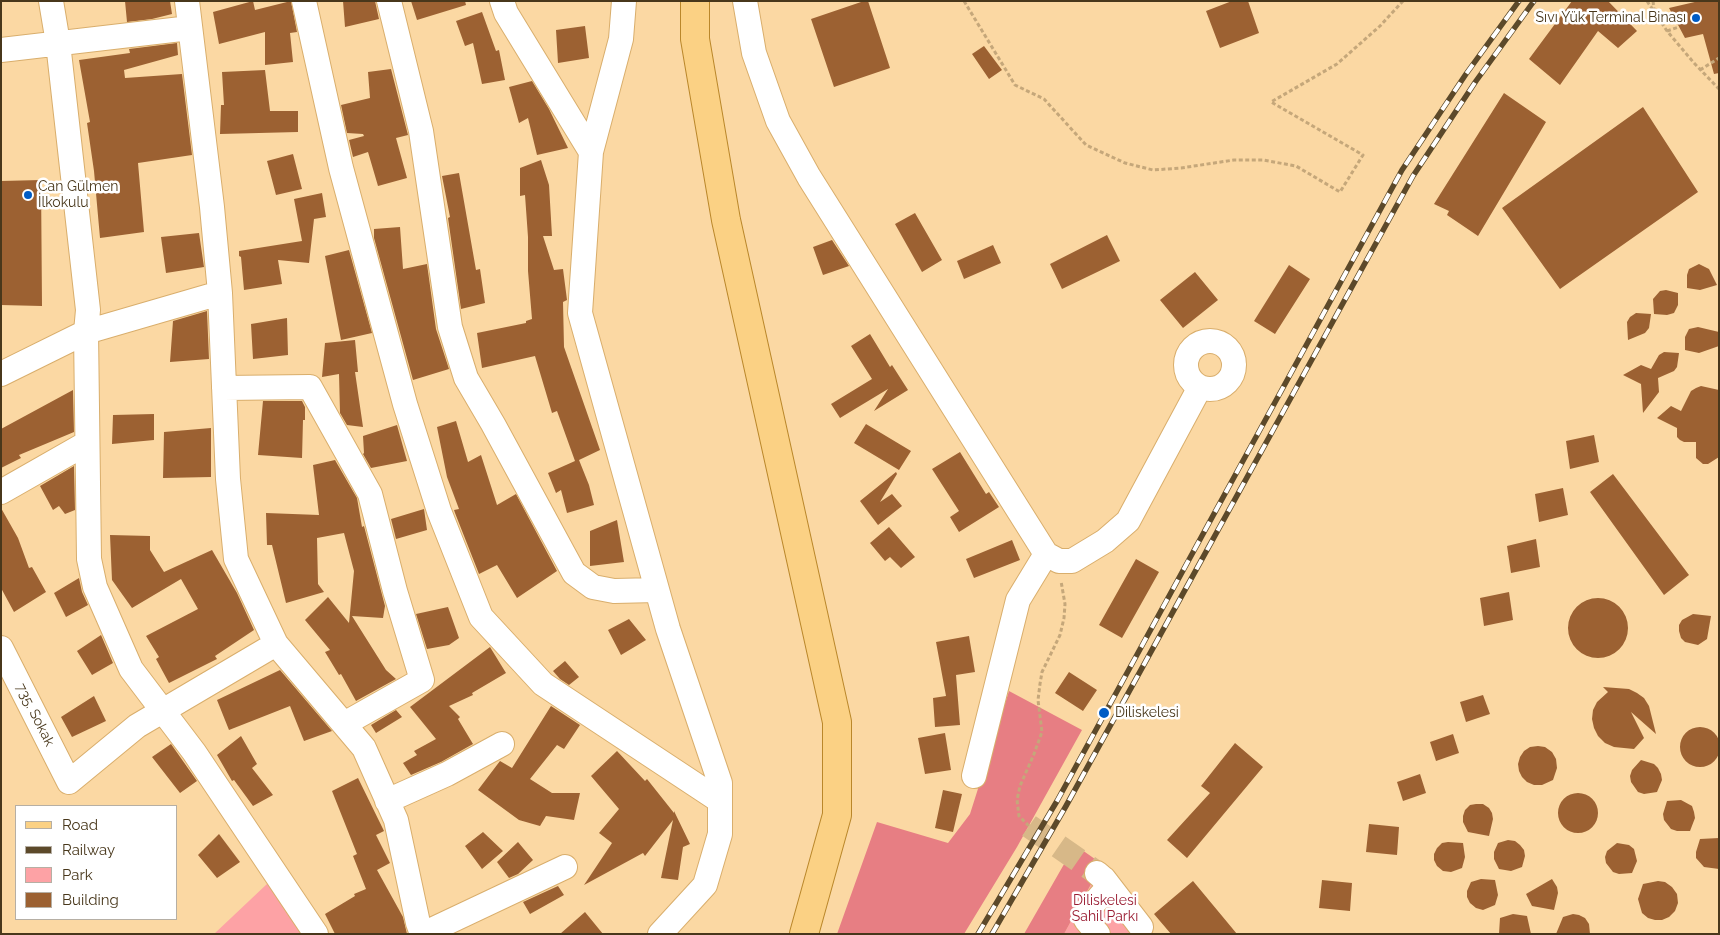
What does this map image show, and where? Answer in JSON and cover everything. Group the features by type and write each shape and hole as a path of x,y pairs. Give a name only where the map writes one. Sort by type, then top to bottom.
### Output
{"main road":[{"path":"696,1 695,39 726,220 837,722 837,815 804,934"}],"street":[{"path":"51,1 58,43 88,310 86,332 89,559 95,587 131,669 194,752 316,934"},
{"path":"186,1 212,207 220,293 228,479 236,559 276,644 364,748 396,820 418,923 423,934 564,867"},
{"path":"304,1 341,168 405,404 439,511 482,617 544,684 720,801"},
{"path":"389,1 422,131 450,327 466,378 574,572 593,587 614,591 657,590"},
{"path":"502,1 506,13 591,152"},
{"path":"624,1 621,39 591,152 580,313 668,629 720,783 720,834 705,884 660,934"},
{"path":"745,1 754,54 778,121 810,177 1046,554 1058,561 1072,561 1105,540 1128,521 1200,387"},
{"path":"1,50 190,28"},
{"path":"1,374 86,332 220,293"},
{"path":"224,388 310,387 370,494 422,680 344,724"},
{"path":"1,492 88,443"},
{"path":"974,776 1018,600 1046,554"},
{"path":"162,711 276,644"},
{"name":"735. Sokak","path":"1,648 69,782 137,726 162,711"},
{"path":"388,801 447,774 502,744"},
{"path":"1104,933 1086,920 1090,908 1106,889 1100,876 1141,927"}],"path":[{"path":"964,1 1015,85 1044,99 1086,145 1125,163 1153,170 1234,160 1262,160 1288,164 1296,166 1340,192 1363,155 1271,102 1337,64 1380,26 1404,1"},
{"path":"1646,1 1700,70 1719,89"},
{"path":"1653,1 1654,10"},
{"path":"1668,31 1679,27"},
{"path":"1700,70 1719,58"},
{"path":"1029,826 1019,816 1017,800 1020,786 1042,732 1038,700 1042,672 1060,635 1065,604 1064,590 1060,577 1046,554"}],"green space":[{"name":"Diliskelesi Sahil Parkı","path":"1103,863 1144,923 1137,934 1064,934"},
{"path":"268,883 302,934 214,934"}],"shaded area":[{"path":"1009,691 1082,730 1017,847 964,934 837,934 877,822 948,843 970,814"},
{"path":"1075,845 1102,864 1064,934 1024,934"}],"building":[{"path":"125,1 170,1 172,14 127,22"},
{"path":"253,1 255,10 291,1 297,32 290,33 293,62 265,65 265,32 219,44 213,12"},
{"path":"343,1 375,1 379,19 345,27"},
{"path":"411,1 465,1 466,5 417,20"},
{"path":"868,1 890,68 834,87 811,19"},
{"path":"1232,1 1248,1 1259,33 1220,48 1206,11"},
{"path":"1572,1 1608,1 1637,31 1618,48 1598,31 1560,85 1529,59"},
{"name":"Sıvı Yük Terminal Binası","path":"1699,1 1719,1 1719,73 1714,74 1703,34 1685,38 1669,8"},
{"path":"482,12 496,51 499,50 505,80 482,84 473,43 465,46 456,21"},
{"path":"585,26 589,58 558,63 556,30"},
{"path":"177,43 178,55 124,70 125,78 182,74 192,155 138,163 144,232 100,238 94,171 87,123 90,122 79,60 130,53 129,49"},
{"path":"984,46 1002,70 989,79 972,54"},
{"path":"391,69 408,135 396,138 407,178 378,186 368,152 353,157 349,140 364,136 363,134 347,133 341,105 370,98 368,72"},
{"path":"265,70 270,111 298,111 298,132 220,134 221,105 224,105 222,72"},
{"path":"532,81 549,109 568,148 537,155 528,118 519,123 509,87"},
{"path":"1504,93 1546,122 1478,236 1447,215 1449,211 1434,204"},
{"path":"1643,107 1698,192 1560,289 1502,208"},
{"path":"293,154 302,189 276,195 267,161"},
{"path":"541,160 549,185 552,236 543,236 554,270 563,269 567,300 563,302 564,347 600,450 579,460 589,485 594,505 567,513 561,490 556,493 548,473 575,461 557,411 552,413 535,356 482,368 477,333 526,323 526,321 532,319 525,195 520,196 520,168"},
{"path":"459,173 476,270 480,269 485,303 461,309 448,218 450,217 442,176"},
{"path":"41,180 42,306 1,305 1,181"},
{"path":"322,193 326,217 314,219 309,263 278,260 282,284 244,290 239,251 302,241 294,199"},
{"path":"915,213 942,260 922,272 895,224"},
{"path":"400,227 403,269 427,264 436,329 449,369 413,380 374,238 374,229"},
{"path":"199,233 204,267 166,273 161,237"},
{"path":"1107,235 1120,261 1062,289 1050,264"},
{"path":"832,240 849,266 823,275 813,247"},
{"path":"993,245 1001,263 964,279 957,261"},
{"path":"349,250 372,333 341,340 325,256"},
{"path":"1699,264 1709,269 1717,285 1700,290 1687,288 1689,269"},
{"path":"1289,265 1310,279 1275,334 1254,321"},
{"path":"1195,272 1218,300 1183,328 1160,300"},
{"path":"1666,290 1678,293 1678,305 1674,313 1667,315 1654,314 1653,299 1660,291"},
{"path":"207,311 209,359 170,362 173,321"},
{"path":"1636,313 1651,314 1649,328 1645,333 1628,340 1627,322"},
{"path":"287,318 288,355 253,359 251,324"},
{"path":"1698,327 1719,332 1719,346 1699,353 1685,350 1685,337 1689,329"},
{"path":"870,334 890,367 892,365 908,390 874,411 888,389 840,418 831,404 872,379 851,346"},
{"path":"355,340 358,372 355,372 363,427 347,425 340,413 339,374 322,377 325,343"},
{"path":"1664,352 1679,353 1677,367 1674,371 1658,378 1659,392 1643,413 1641,384 1623,375 1641,365 1651,369 1659,355"},
{"path":"1701,386 1719,390 1719,457 1708,464 1703,464 1696,458 1696,442 1680,440 1677,437 1677,428 1657,418 1671,406 1681,411 1691,391"},
{"path":"73,390 74,432 19,455 21,458 1,468 1,429"},
{"path":"263,401 302,401 305,407 305,420 303,420 302,458 258,455"},
{"path":"154,414 154,440 112,444 113,415"},
{"path":"456,421 468,462 481,455 497,505 516,494 557,571 517,598 497,565 479,574 455,513 454,510 459,509 447,477 437,427"},
{"path":"866,424 911,451 899,470 854,443"},
{"path":"397,425 407,461 371,468 363,454 363,436"},
{"path":"211,428 211,477 163,478 164,432"},
{"path":"1594,435 1599,462 1570,469 1566,441"},
{"path":"960,452 986,494 989,492 999,507 959,532 950,517 959,511 932,469"},
{"path":"335,460 357,498 362,527 364,526 385,606 383,618 352,616 386,670 396,679 356,701 341,674 339,675 325,652 330,650 305,620 328,597 349,623 354,571 344,533 317,538 318,584 324,592 286,603 272,545 267,545 266,513 319,515 313,465"},
{"path":"74,466 75,510 65,514 59,506 53,510 40,486"},
{"path":"896,472 897,474 880,502 892,494 902,506 878,525 860,501"},
{"path":"1613,474 1689,575 1664,595 1590,492"},
{"path":"1563,488 1568,515 1539,522 1535,494"},
{"path":"1,508 18,538 29,568 32,567 46,592 14,612 1,588"},
{"path":"424,509 427,530 396,539 391,519"},
{"path":"617,520 624,562 590,566 590,531"},
{"path":"889,527 915,557 901,568 890,557 885,561 870,543"},
{"path":"110,535 150,536 150,550 164,572 212,550 237,593 254,630 215,656 217,659 169,683 156,659 159,657 146,636 198,609 181,579 132,608 112,580"},
{"path":"1536,539 1540,567 1511,573 1507,546"},
{"path":"1012,540 1020,560 974,578 966,559"},
{"path":"1136,559 1159,572 1122,638 1099,625"},
{"path":"79,578 82,592 88,605 66,617 54,593"},
{"path":"1509,592 1513,620 1484,626 1480,598"},
{"path":"1598,598 1614,603 1619,607 1623,612 1628,628 1623,644 1619,649 1614,653 1598,658 1582,653 1577,649 1573,644 1568,628 1573,612 1577,607 1582,603"},
{"path":"448,607 459,638 449,645 427,649 416,614"},
{"path":"1693,614 1711,616 1707,639 1698,645 1685,642 1681,638 1679,631 1679,625 1682,620"},
{"path":"629,619 646,640 621,655 608,630"},
{"path":"101,635 113,663 92,675 77,651"},
{"path":"969,636 975,672 956,675 960,725 935,727 933,698 946,696 936,642"},
{"path":"490,647 506,673 472,693 473,695 449,706 460,717 458,719 473,744 441,762 411,775 403,763 417,755 414,751 436,739 410,707"},
{"path":"565,661 579,677 569,685 553,671"},
{"path":"280,670 332,731 304,741 290,706 229,730 217,700"},
{"path":"1069,672 1097,690 1083,711 1055,693"},
{"path":"1603,687 1629,689 1644,698 1649,706 1656,734 1631,712 1644,738 1634,749 1614,747 1605,743 1598,736 1592,719 1593,710 1597,702 1608,692"},
{"path":"1483,695 1490,714 1466,722 1460,702"},
{"path":"94,696 106,721 72,737 61,717"},
{"path":"551,706 580,725 564,749 557,745 530,779 552,793 580,793 574,820 546,816 540,826 519,820 478,790 500,761 512,768"},
{"path":"396,710 402,717 376,733 371,725"},
{"path":"1700,727 1714,733 1720,747 1714,761 1700,767 1686,761 1680,747 1686,733"},
{"path":"945,733 951,770 925,774 918,738"},
{"path":"1453,734 1459,753 1436,761 1430,742"},
{"path":"241,736 257,764 252,768 273,795 253,806 234,780 232,781 217,755"},
{"path":"1235,743 1263,767 1187,858 1167,840 1210,793 1201,786"},
{"path":"171,744 197,781 180,793 152,757"},
{"path":"1530,747 1545,747 1552,752 1556,759 1557,768 1553,780 1542,785 1534,785 1522,777 1518,764 1524,751"},
{"path":"617,751 645,781 647,779 674,813 674,811 690,844 683,847 678,880 661,878 673,820 645,856 643,853 584,885 612,843 599,833 619,809 591,776"},
{"path":"1641,760 1654,764 1661,774 1662,780 1657,792 1644,794 1638,792 1631,782 1632,770"},
{"path":"1420,774 1426,793 1403,801 1397,782"},
{"path":"358,778 384,831 376,835 390,863 377,870 403,917 407,934 335,934 325,914 355,896 354,894 366,889 353,856 357,854 332,791"},
{"path":"943,790 962,794 953,832 935,828"},
{"path":"1578,793 1592,799 1598,813 1592,827 1578,833 1564,827 1558,813 1564,799"},
{"path":"1681,800 1692,806 1694,812 1695,818 1690,831 1671,829 1664,820 1663,814 1667,801"},
{"path":"1483,804 1492,813 1493,819 1489,836 1468,832 1463,822 1465,810 1470,805"},
{"path":"1369,824 1399,827 1397,855 1366,852"},
{"path":"483,832 503,851 482,869 465,846"},
{"path":"219,834 240,862 217,878 198,855"},
{"path":"1719,838 1719,869 1704,867 1696,858 1700,839"},
{"path":"1508,840 1515,841 1520,845 1524,850 1525,856 1522,867 1511,871 1499,869 1494,859 1494,852 1498,843"},
{"path":"518,842 533,860 518,874 509,878 497,862"},
{"path":"1442,843 1463,843 1465,857 1462,868 1451,872 1443,871 1434,860 1437,848"},
{"path":"1617,843 1629,845 1634,849 1637,861 1632,873 1619,874 1613,872 1606,863 1607,851"},
{"path":"1481,879 1495,880 1498,895 1495,905 1483,910 1476,908 1467,897 1467,891 1471,882"},
{"path":"1552,879 1558,893 1554,910 1532,906 1526,894"},
{"path":"1322,880 1352,883 1350,911 1319,908"},
{"path":"1193,881 1237,934 1171,934 1154,914"},
{"path":"1658,881 1665,882 1672,887 1677,894 1678,903 1675,911 1669,917 1662,920 1648,918 1642,913 1638,899 1643,884"},
{"path":"558,886 564,895 530,914 523,902"},
{"path":"585,912 603,934 560,934"},
{"path":"1513,914 1527,916 1531,934 1499,934 1500,918"},
{"path":"1573,914 1585,918 1589,924 1590,934 1556,934 1563,917"}],"tunnel":[{"path":"1029,826 1097,873"}],"railway":[{"path":"978,934 1057,801 1402,170 1466,74 1519,1"},
{"path":"992,934 1066,806 1413,176 1476,81 1534,1"}],"place":[{"name":"Sıvı Yük Terminal Binası","path":"1696,18"},
{"name":"Can Gülmen İlkokulu","path":"28,195"},
{"name":"Diliskelesi","path":"1104,713"}]}
